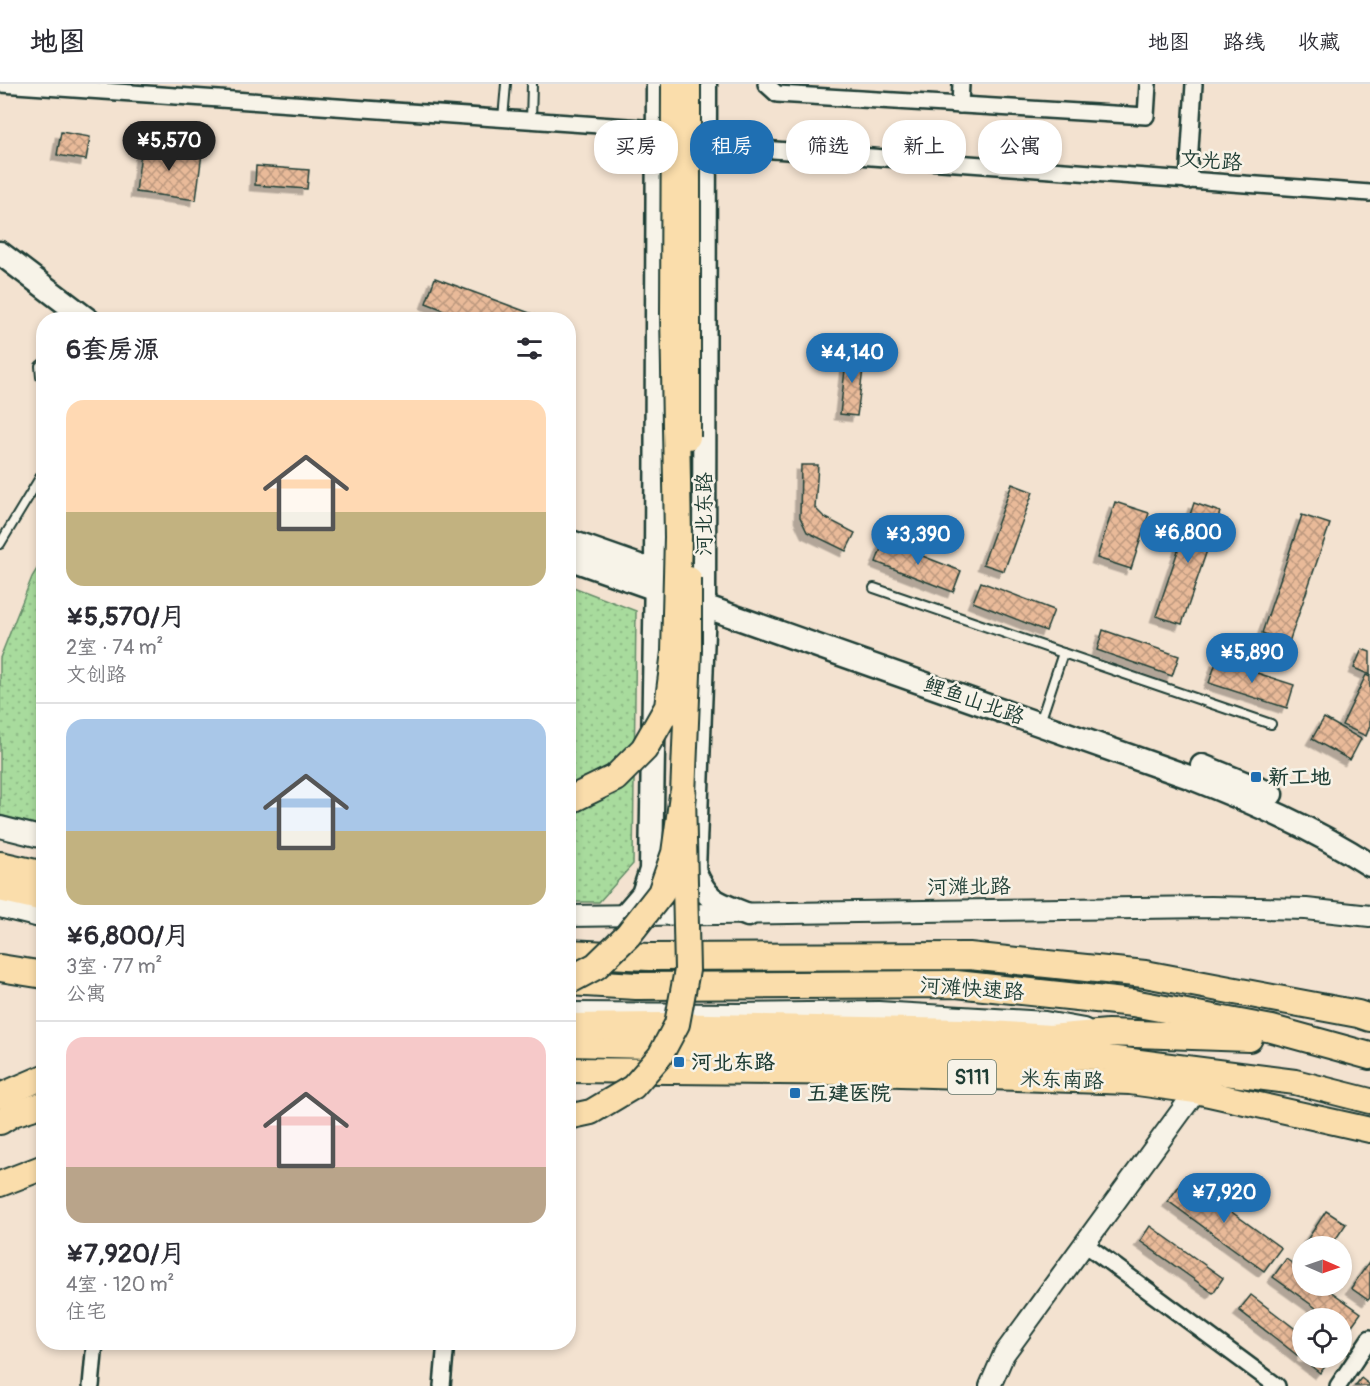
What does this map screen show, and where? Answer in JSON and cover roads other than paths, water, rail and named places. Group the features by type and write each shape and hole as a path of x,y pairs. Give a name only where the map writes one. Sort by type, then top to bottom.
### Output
{"highway":[{"path":"576,797 615,778 644,749 668,707 675,652 678,537 674,314 675,84"},
{"path":"576,977 596,966 620,943 661,893 675,853 690,797"},
{"path":"0,865 36,873"},
{"path":"0,888 36,896"},
{"name":"河滩快速路","path":"576,953 649,957 969,956 1145,974 1370,1018"},
{"path":"5,969 36,974"},
{"name":"河滩快速路","path":"576,982 636,986 956,984 1133,1003 1272,1029 1370,1056"},
{"path":"576,1027 662,1026 962,1032 1050,1038 1108,1033 1242,1037 1343,1047"}],"main road":[{"path":"657,120 658,84"},
{"path":"576,1115 591,1112 633,1087 660,1056 677,1024 687,970 690,797 688,84"},
{"name":"河北东路","path":"705,84 705,120"},
{"path":"624,916 643,894 651,870 656,580 657,174"},
{"name":"河北东路","path":"705,174 704,597 690,797 694,870 703,891 718,903 748,915"},
{"path":"0,253 77,312"},
{"path":"0,271 54,312"},
{"name":"鲤鱼山北路","path":"576,545 656,580 1042,717 1240,780 1318,817 1370,848"},
{"name":"鲤鱼山北路","path":"576,560 656,580"},
{"name":"鲤鱼山北路","path":"1042,717 1244,799 1310,829 1370,865"},
{"path":"653,797 667,804 679,806 690,797"},
{"name":"米东南路","path":"576,1044 1100,1057 1294,1082 1370,1101"},
{"name":"米东南路","path":"576,1070 884,1073 1130,1082 1196,1091 1370,1130"},
{"path":"0,1096 36,1080"},
{"path":"0,1122 13,1114 36,1107"},
{"path":"0,1184 36,1170"}],"street":[{"name":"文光路","path":"1,84 594,125"},
{"path":"766,84 777,94 1146,116 1148,84"},
{"path":"960,105 961,84"},
{"path":"1188,181 1194,84"},
{"name":"文光路","path":"774,150 1370,193"},
{"path":"0,827 36,836"},
{"name":"河滩北路","path":"576,916 1211,907 1306,909 1370,916"},
{"path":"0,908 36,916"},
{"path":"576,1013 878,1012 1045,1022 1108,1033"},
{"path":"990,1386 1004,1354 1196,1091"},
{"path":"1085,1244 1277,1386"},
{"path":"1338,1386 1370,1338"},
{"path":"92,1386 94,1350"},
{"path":"442,1386 445,1350"}],"lane":[{"path":"503,119 506,84"},
{"path":"531,121 532,84"},
{"path":"0,544 36,484"},
{"path":"874,588 1271,724"},
{"path":"1042,717 1064,653"}],"place":[{"name":"新工地","path":"1256,777"},
{"name":"河北东路","path":"679,1062"},
{"name":"五建医院","path":"795,1093"}]}
